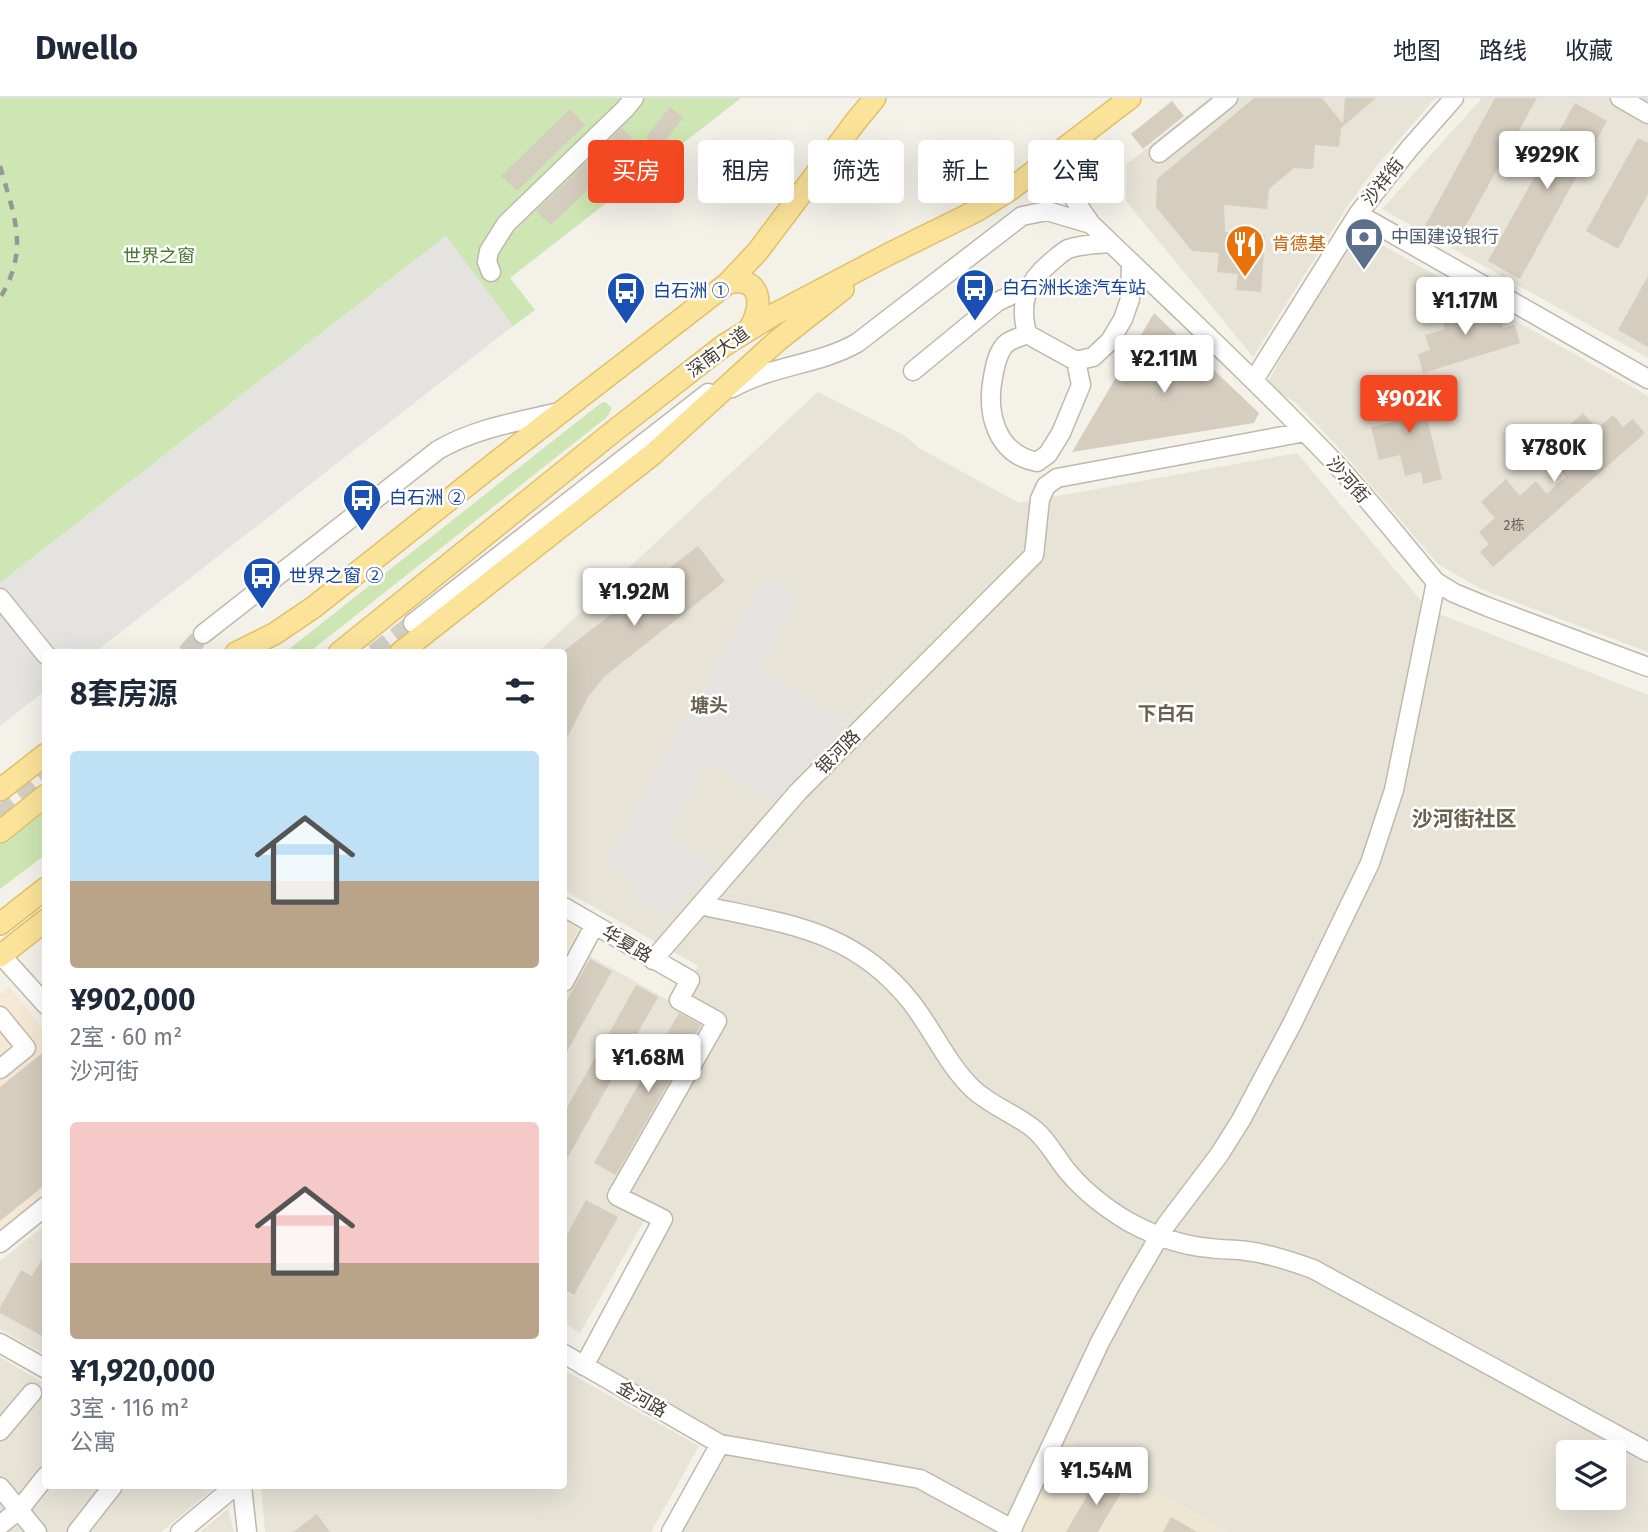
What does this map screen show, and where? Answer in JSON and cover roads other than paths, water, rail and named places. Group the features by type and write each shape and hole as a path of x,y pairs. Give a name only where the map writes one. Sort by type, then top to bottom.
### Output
{"main road":[{"path":"244,649 274,634 314,607 728,283 758,251 876,98"},
{"name":"深南大道","path":"1076,140 1130,98"},
{"name":"深南大道","path":"344,649 604,439 750,327 976,211 1028,177"},
{"path":"405,649 653,454 777,341 889,254"},
{"path":"728,283 742,282 749,285 758,296 759,310 750,327"},
{"path":"0,790 42,757"},
{"path":"0,832 42,798"},
{"path":"0,924 42,891"},
{"path":"1,955 42,923"}],"street":[{"path":"491,272 487,261 489,251 506,224 634,98"},
{"path":"1159,153 1228,98"},
{"name":"沙祥街","path":"1254,380 1358,214 1409,149 1454,98"},
{"path":"1619,98 1648,114"},
{"path":"1076,203 1091,224"},
{"path":"710,402 757,376 830,355 850,346 1022,216 1047,211 1091,224"},
{"path":"1358,214 1648,379"},
{"name":"沙河街","path":"1091,224 1305,432 1436,582 1454,593 1488,607 1648,667"},
{"path":"1111,243 1068,249 1042,269 1028,287 1022,315 1027,334 1076,361 1093,357 1110,341 1124,319 1130,299 1131,262"},
{"path":"913,370 997,302 1028,287"},
{"path":"1027,334 1006,343 995,362 990,392 993,423 1002,442 1023,459 1037,462 1048,454 1061,433 1081,385 1076,361"},
{"path":"413,623 656,431 777,341"},
{"path":"203,634 438,450 482,429 562,411"},
{"name":"银河路","path":"653,960 798,792 1034,555 1040,499 1046,486 1057,478 1305,432"},
{"path":"1161,1236 1241,1120 1293,1022 1370,863 1394,790 1436,582"},
{"path":"0,598 42,650"},
{"path":"700,905 808,929 848,946 883,971 912,1003 960,1075 975,1091 1034,1130 1053,1149 1067,1171 1096,1199 1130,1222 1161,1236 1206,1248 1281,1257 1313,1269 1648,1452"},
{"name":"华夏路","path":"567,910 690,980 679,1000 717,1021 617,1196 663,1219 584,1366"},
{"path":"567,976 594,926"},
{"path":"1,955 42,1001"},
{"path":"0,1016 26,1048 0,1069"},
{"path":"0,1243 42,1212"},
{"name":"金河路","path":"567,1356 720,1444 920,1479 1012,1529 1100,1342 1161,1236"},
{"path":"0,1343 42,1367"},
{"path":"0,1431 32,1393"},
{"path":"671,1532 720,1444"},
{"path":"0,1525 19,1510 42,1481"},
{"path":"0,1487 37,1532"},
{"path":"77,1532 111,1489"},
{"path":"180,1532 231,1489"},
{"path":"242,1489 247,1532"}],"tunnel":[{"path":"379,649 413,623"},
{"path":"190,649 203,634"},
{"path":"0,815 42,782"}],"railway":[{"path":"0,166 14,217 17,248 15,264 0,298"}],"place":[{"name":"中国建设银行","path":"1364,271"},
{"name":"肯德基","path":"1245,278"},
{"name":"白石洲长途汽车站","path":"975,322"},
{"name":"白石洲 ①","path":"626,325"},
{"name":"白石洲 ②","path":"362,532"},
{"name":"世界之窗 ②","path":"262,610"}],"district":[{"name":"塘头","path":"709,705"},
{"name":"下白石","path":"1166,713"},
{"name":"沙河街社区","path":"1464,819"}],"park label":[{"name":"世界之窗","path":"159,256"}]}
